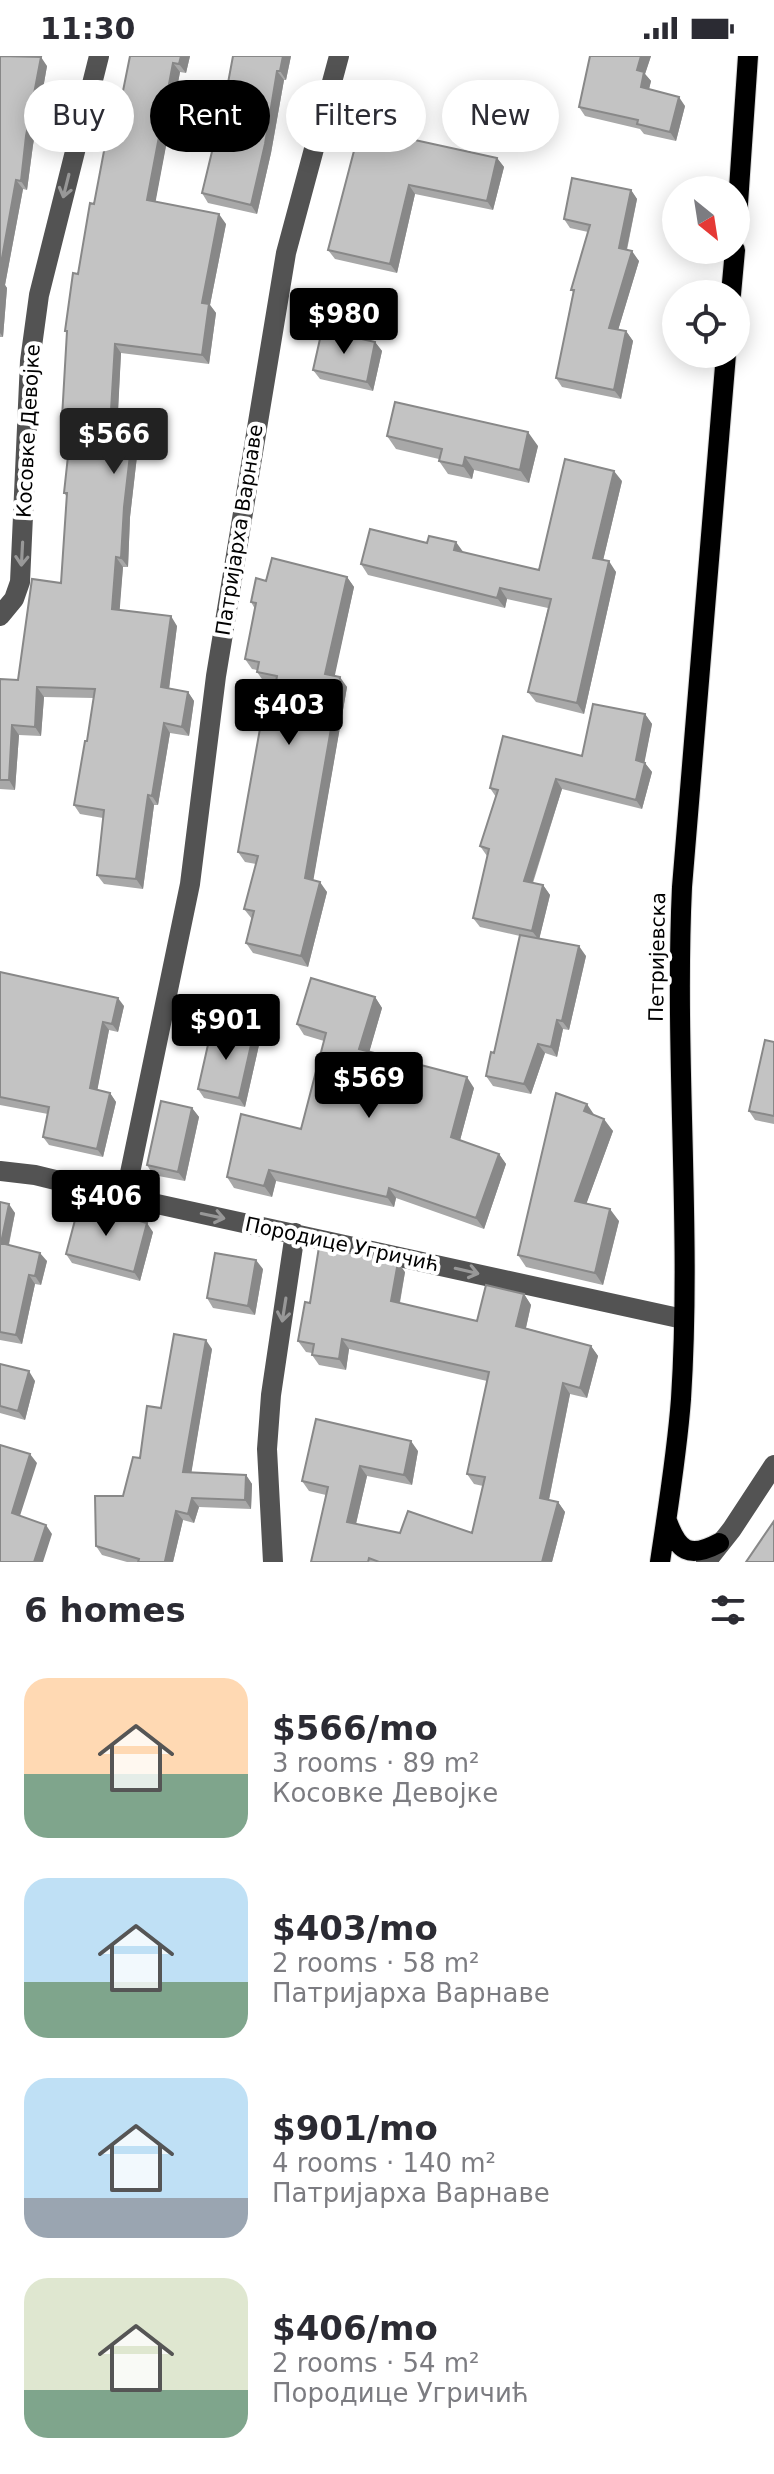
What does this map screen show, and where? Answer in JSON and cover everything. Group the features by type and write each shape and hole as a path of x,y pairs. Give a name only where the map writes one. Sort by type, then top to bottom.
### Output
{"main road":[{"path":"740,176 748,56"},
{"name":"Петријевска","path":"660,1562 681,1400 682,887 725,368"},
{"path":"666,1519 672,1536 690,1552 709,1549 719,1543"}],"street":[{"name":"Косовке Девојке","path":"0,616 14,599 20,582 30,361 39,295 99,56"},
{"name":"Патријарха Варнаве","path":"125,1197 190,884 216,676 286,253 339,56"},
{"name":"Породице Угричић","path":"0,1171 35,1175 683,1319"},
{"path":"273,1562 267,1449 271,1395 295,1233"},
{"path":"706,1562 774,1465"}],"building":[{"path":"0,56 41,57 37,80 24,80 21,181 16,180 0,269"},
{"path":"130,56 181,56 179,64 173,63 170,80 150,80 150,152 156,152 147,200 219,214 202,303 209,304 202,355 115,344 109,444 131,446 121,558 116,557 112,609 171,616 161,687 188,692 182,727 164,723 152,796 148,795 136,879 97,875 104,810 74,805 95,689 37,687 35,727 12,725 9,780 0,780 0,679 18,680 32,579 61,583 67,493 64,493 72,419 62,418 65,331 73,273 78,274 90,203 94,204 104,152 134,152 134,80 125,80"},
{"path":"233,56 283,56 280,71 277,71 270,114 270,80 229,80"},
{"path":"590,56 641,56 637,70 644,72 641,87 679,97 670,132 637,124 638,120 579,107"},
{"path":"426,142 442,146 442,152 470,152 497,158 487,201 409,185 390,264 328,250 354,152 426,152"},
{"path":"212,152 263,152 251,205 202,193"},
{"path":"572,178 631,190 619,248 632,251 609,328 626,331 614,390 556,378 574,290 571,290 590,225 564,219"},
{"path":"322,330 375,342 367,382 313,370"},
{"path":"395,402 528,432 520,470 465,457 463,466 439,461 442,449 387,436"},
{"path":"565,459 614,471 593,558 609,561 577,703 528,692 551,599 500,588 497,598 361,564 370,529 427,543 429,536 456,542 454,550 539,570"},
{"path":"272,558 347,577 325,674 340,677 305,878 320,882 301,956 246,943 254,911 244,909 258,856 238,852 261,723 269,724 277,676 257,672 259,662 245,659 256,603 251,602 256,578 266,581"},
{"path":"593,704 645,714 636,760 645,763 636,800 556,779 524,881 543,885 532,931 473,918 489,849 480,846 498,790 490,788 503,736 582,756"},
{"path":"520,935 579,946 562,1021 557,1020 551,1047 538,1044 524,1084 486,1076"},
{"path":"0,972 118,998 112,1024 103,1022 90,1088 110,1093 97,1149 43,1137 49,1107 0,1097"},
{"path":"311,978 375,997 359,1049 467,1077 451,1137 499,1154 476,1218 389,1188 387,1197 269,1170 264,1186 227,1177 241,1114 301,1129 326,1033 297,1024"},
{"path":"212,1027 253,1036 239,1098 198,1089"},
{"path":"765,1040 774,1042 774,1116 749,1111"},
{"path":"556,1093 587,1104 584,1111 604,1119 575,1201 610,1209 595,1273 518,1255"},
{"path":"161,1101 192,1108 178,1172 147,1165"},
{"path":"0,1202 9,1204 1,1243 40,1253 35,1276 29,1275 16,1335 0,1332"},
{"path":"79,1205 147,1223 134,1272 66,1254"},
{"path":"319,1247 398,1262 391,1301 477,1321 486,1285 524,1294 516,1326 591,1346 580,1388 563,1383 540,1498 558,1502 542,1562 379,1562 369,1558 368,1562 311,1562 328,1487 302,1481 316,1419 411,1441 404,1475 360,1466 347,1522 400,1533 408,1511 472,1533 485,1477 467,1474 489,1372 342,1339 339,1359 312,1355 314,1344 298,1341 305,1302 310,1303"},
{"path":"215,1253 256,1260 248,1306 207,1298"},
{"path":"174,1334 206,1340 183,1472 246,1475 245,1500 192,1498 188,1514 176,1511 165,1561 169,1562 138,1562 139,1559 96,1546 95,1496 123,1496 133,1457 140,1458 147,1406 161,1408"},
{"path":"0,1364 29,1371 18,1411 0,1406"},
{"path":"0,1445 30,1454 12,1513 46,1525 34,1562 0,1562"},
{"path":"774,1521 774,1562 746,1562"}]}
